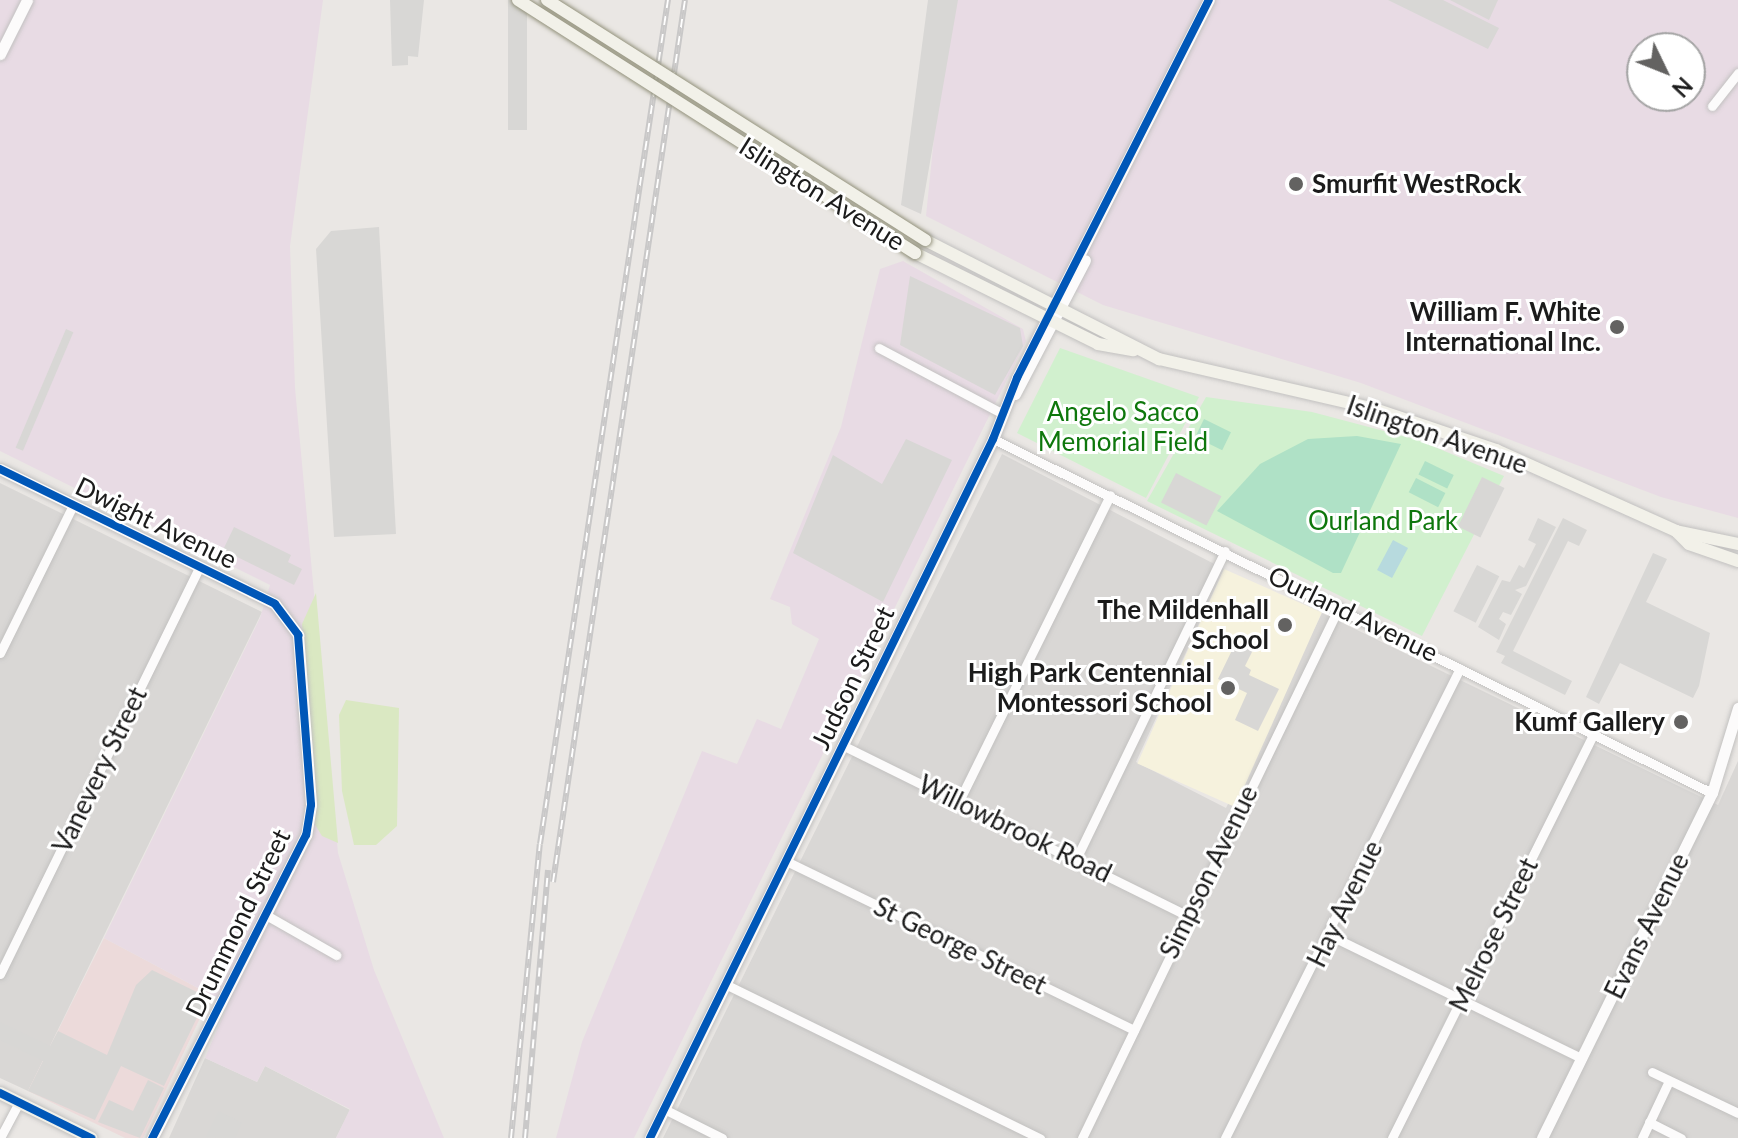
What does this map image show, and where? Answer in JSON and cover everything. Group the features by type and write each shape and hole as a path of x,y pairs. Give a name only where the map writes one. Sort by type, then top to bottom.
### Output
{"main road":[{"name":"Islington Avenue","path":"518,0 915,253 1098,344 1144,352"},
{"name":"Islington Avenue","path":"547,0 925,240 1144,352 1200,372 1385,412 1496,450 1676,531 1738,544"},
{"name":"Islington Avenue","path":"1676,531 1689,544 1738,561"},
{"path":"0,1093 91,1138"}],"street":[{"path":"0,54 27,0"},
{"name":"Judson Street","path":"650,1138 1008,403 1209,0"},
{"path":"1712,106 1738,73"},
{"path":"879,348 1003,414"},
{"name":"Ourland Avenue","path":"993,439 1594,732 1712,793"},
{"name":"Dwight Avenue","path":"0,469 275,604 291,620"},
{"path":"959,801 1110,495"},
{"path":"0,653 73,505"},
{"path":"1076,859 1225,551"},
{"name":"Vanevery Street","path":"0,974 199,567"},
{"name":"Simpson Avenue","path":"1082,1138 1186,915 1339,607"},
{"name":"Drummond Street","path":"152,1138 306,835 311,805 300,644 291,620"},
{"name":"Hay Avenue","path":"1225,1138 1460,668"},
{"name":"Evans Avenue","path":"1542,1138 1712,793 1738,708"},
{"name":"Melrose Street","path":"1392,1138 1594,732"},
{"name":"Willowbrook Road","path":"842,745 1186,915"},
{"name":"St George Street","path":"786,861 1134,1030"},
{"path":"266,915 336,955"},
{"path":"1329,935 1581,1058"},
{"path":"725,984 1040,1138"},
{"path":"1652,1072 1738,1113"},
{"path":"1642,1138 1669,1081"},
{"path":"0,1138 19,1103"},
{"path":"664,1109 722,1138"},
{"path":"1649,1122 1681,1138"}],"shaded area":[{"path":"0,0 323,0 290,246 295,388 338,853 374,970 444,1138 336,1138 350,1109 265,1066 257,1082 205,1058 228,1004 104,938 260,618 270,585 0,451"},
{"path":"390,0 424,0 418,57 408,56 408,65 392,66"},
{"path":"508,0 527,0 527,130 508,130"},
{"path":"928,0 958,0 921,214 901,205"},
{"path":"948,0 1738,0 1738,518 1661,497 1361,383 1103,305 926,216"},
{"path":"1388,0 1443,0 1499,28 1488,49"},
{"path":"1450,0 1498,0 1489,20"},
{"path":"379,227 396,534 334,537 316,249 331,231"},
{"path":"903,261 1023,329 1026,341 634,1138 556,1138 582,1042 702,751 737,764 757,719 781,729 819,639 792,624 790,607 770,599 841,427 880,269"},
{"path":"910,276 1020,328 1023,346 995,395 900,345"},
{"path":"66,329 73,332 23,451 16,448"},
{"path":"906,439 952,460 883,602 793,553 833,455 882,484"},
{"path":"1002,454 1224,569 1136,762 1226,808 1322,613 1718,805 1738,761 1738,1138 663,1138"},
{"path":"1176,473 1221,496 1206,526 1161,502"},
{"path":"1482,477 1504,488 1480,537 1458,526"},
{"path":"0,483 262,612 28,1091 0,1078"},
{"path":"1538,518 1556,527 1526,586 1515,590 1522,594 1511,615 1503,612 1499,619 1506,624 1499,640 1478,627 1502,580 1510,582 1519,565 1524,568 1536,544 1528,540"},
{"path":"1563,518 1587,530 1579,546 1568,541 1513,651 1572,681 1565,695 1501,663 1505,656 1496,652"},
{"path":"234,527 291,555 288,562 302,569 294,585 223,550"},
{"path":"1653,553 1667,559 1646,602 1710,633 1699,686 1693,698 1620,663 1599,704 1586,697"},
{"path":"1477,565 1499,576 1476,623 1453,611"},
{"name":"High Park Centennial Montessori School","path":"1224,569 1322,613 1235,807 1137,764"},
{"path":"1236,642 1253,650 1245,666 1251,670 1249,675 1279,689 1258,731 1235,720 1247,693 1218,679"},
{"path":"104,938 211,995 143,1138 125,1138 28,1091"},
{"path":"152,970 207,997 164,1086 121,1066 95,1120 28,1091 43,1061 0,1040 0,1022 50,1046 58,1031 107,1055 136,985"},
{"path":"205,1058 257,1082 265,1066 350,1110 336,1138 169,1138"},
{"path":"148,1080 164,1088 140,1138 98,1122 109,1100 133,1111"},
{"path":"219,1111 242,1123 235,1138 206,1137"}],"green space":[{"name":"Angelo Sacco Memorial Field","path":"1060,348 1199,397 1146,498 1017,433"},
{"name":"Ourland Park","path":"1206,397 1312,412 1418,440 1504,476 1422,636 1147,501"},
{"path":"1204,419 1231,432 1222,450 1195,437"},
{"path":"1357,436 1401,444 1341,573 1333,573 1217,511 1260,464 1308,439"},
{"path":"1425,461 1454,475 1447,489 1418,474"},
{"path":"1416,478 1445,493 1438,507 1409,492"},
{"path":"316,593 338,843 322,836 314,823 302,624"},
{"path":"346,700 399,708 397,826 376,845 354,845 342,791 339,715"}],"water":[{"path":"1393,540 1408,548 1392,578 1377,570"}],"railway":[{"path":"511,1138 540,844 668,0"},
{"path":"553,882 685,0"},
{"path":"525,1138 548,870"}],"cycle path":[{"path":"650,1138 993,439 1017,378 1209,0"},
{"path":"0,469 275,604 298,635 311,805 306,835 152,1138"},
{"path":"0,1093 91,1138"}],"place":[{"name":"Smurfit WestRock","path":"1296,184"},
{"name":"William F. White International Inc.","path":"1617,327"},
{"name":"The Mildenhall School","path":"1285,625"},
{"name":"High Park Centennial Montessori School","path":"1228,688"},
{"name":"Kumf Gallery","path":"1681,722"}]}
